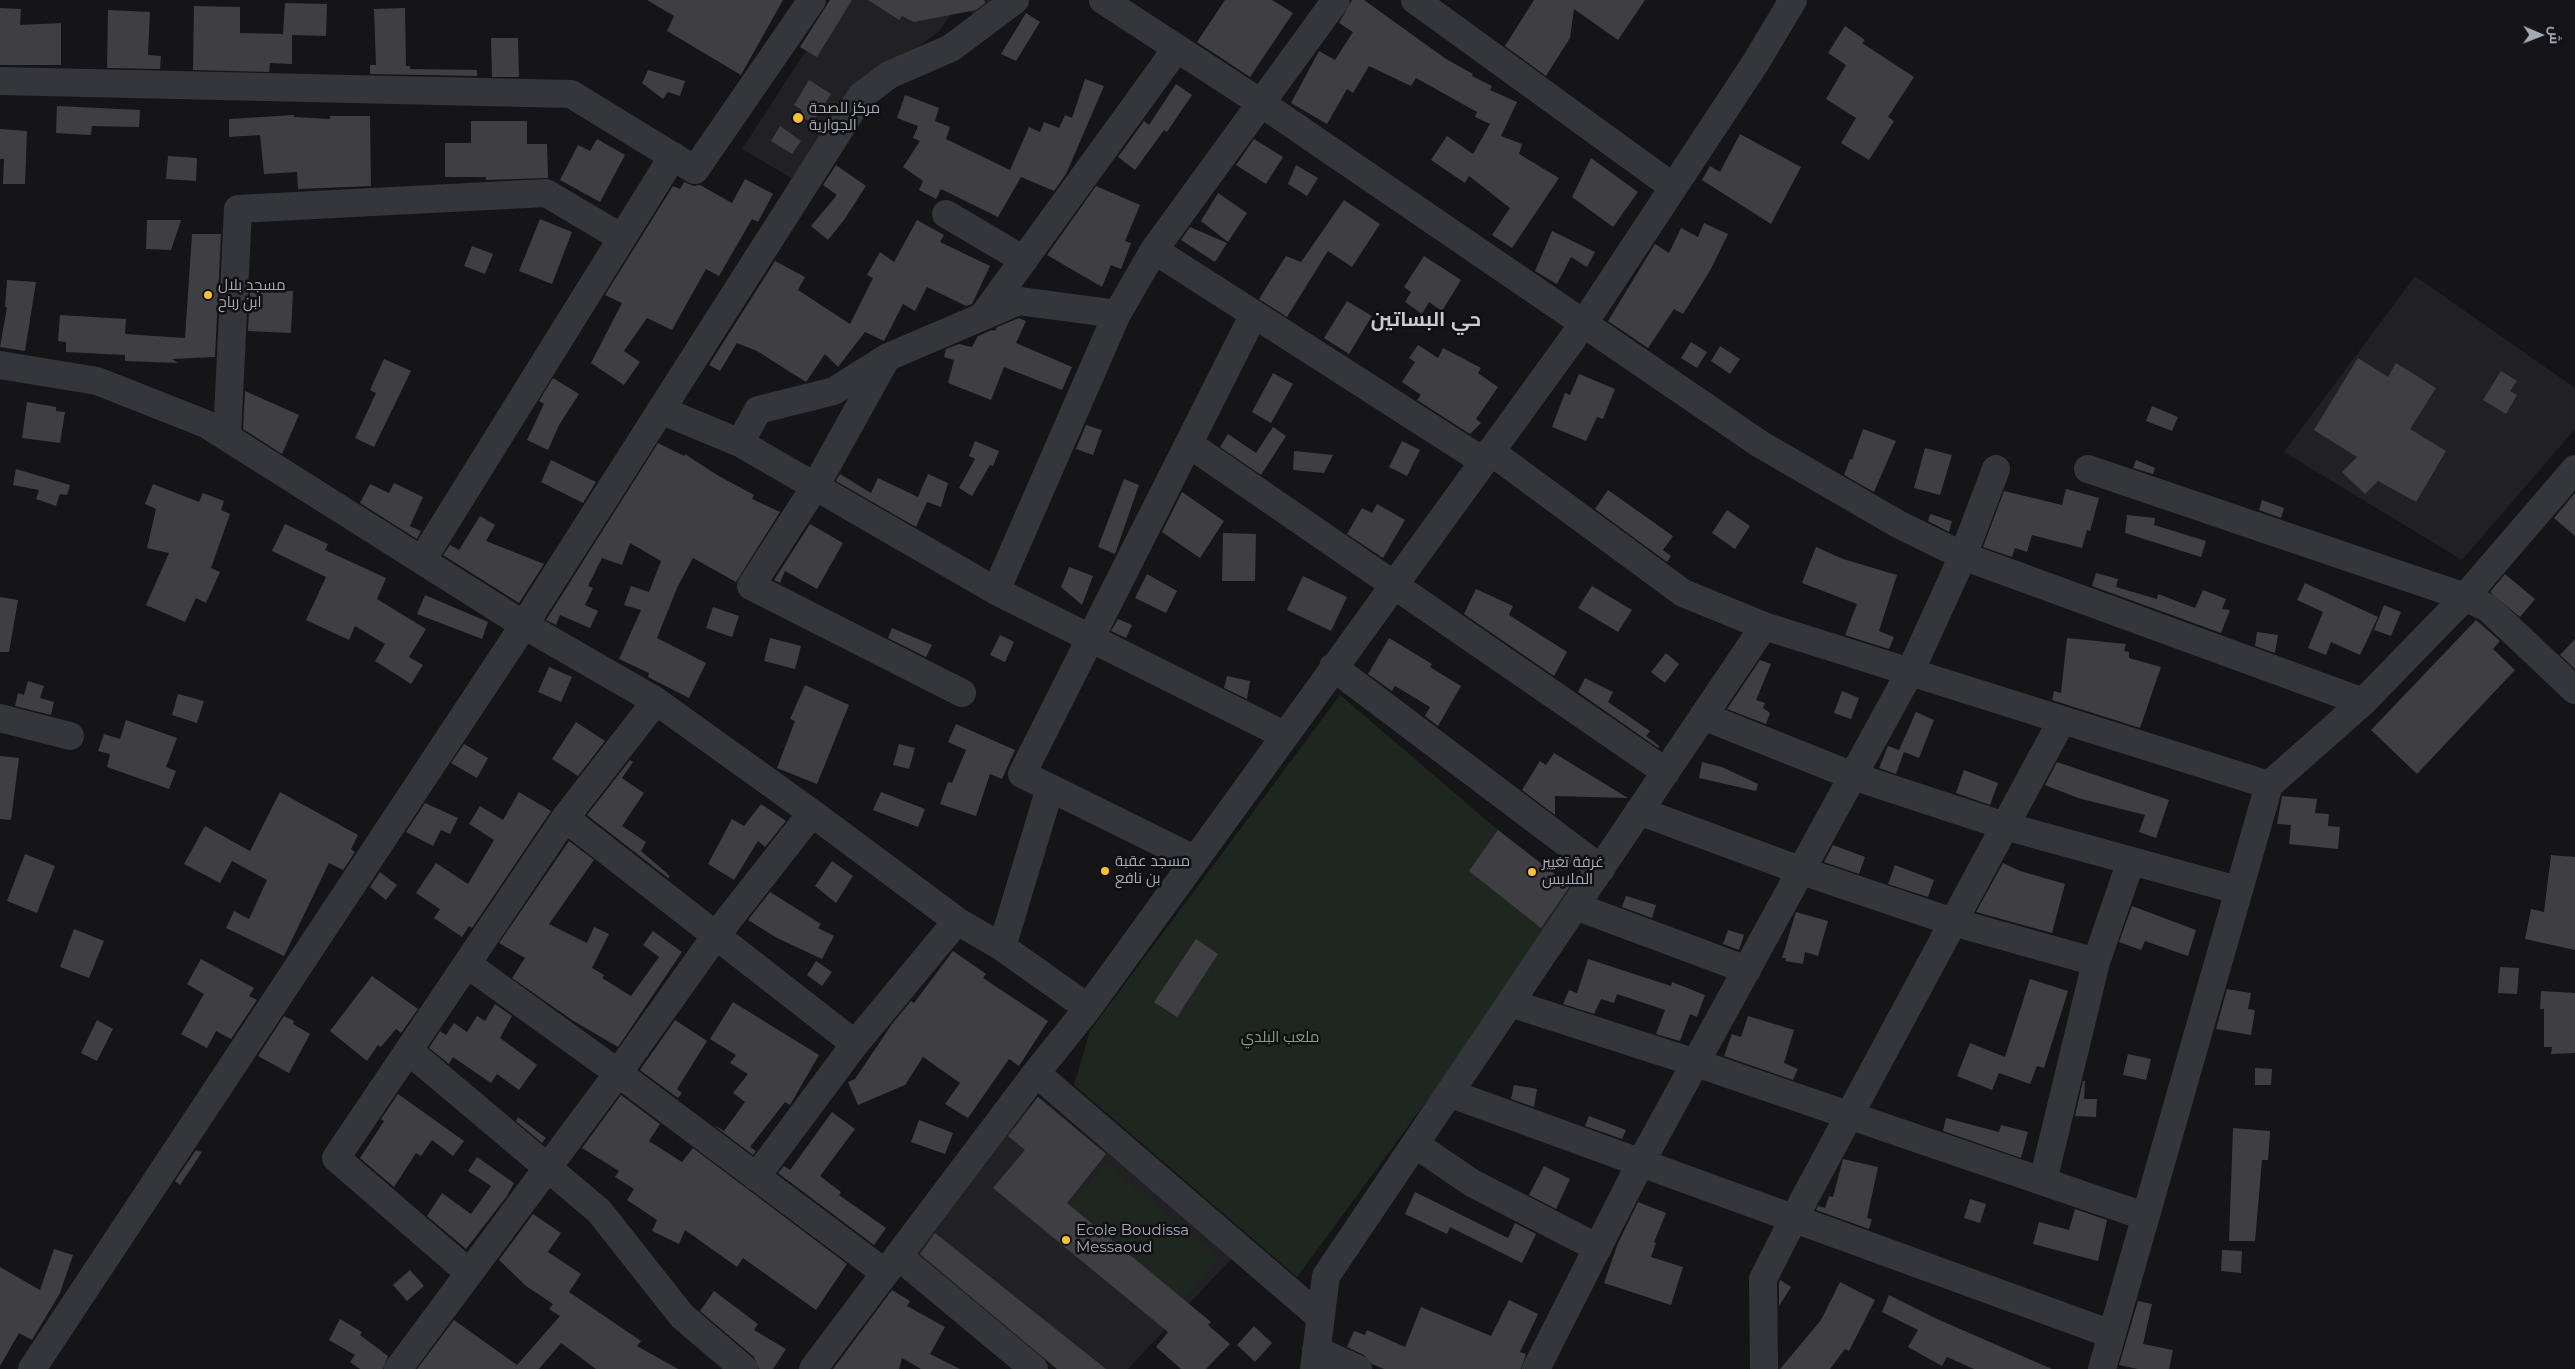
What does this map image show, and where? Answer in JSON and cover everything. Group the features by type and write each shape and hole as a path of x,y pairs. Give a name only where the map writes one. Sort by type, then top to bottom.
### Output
{"street":[{"path":"0,81 571,94 695,170 812,0"},
{"path":"32,1369 524,625 862,96 889,75 951,48 1015,0"},
{"path":"1103,0 1261,103 1760,444 1898,524 1963,556 2363,702"},
{"path":"996,591 1117,314 1154,250 1336,0"},
{"path":"1415,0 1673,187"},
{"path":"813,1369 1036,1073 1088,1008 1194,858 1584,322 1756,62 1793,0"},
{"path":"982,317 1177,48"},
{"path":"422,560 673,156"},
{"path":"227,436 238,209 546,193 622,238"},
{"path":"946,214 1024,260"},
{"path":"1154,250 1254,314 1487,456 1683,593 1764,626 2269,785"},
{"path":"740,443 758,410 834,391 888,357 1019,301 1117,314"},
{"path":"1194,858 1022,774 1254,314"},
{"path":"888,357 816,485 751,586 962,693"},
{"path":"0,365 97,381 206,424 227,436 524,625 656,701 812,813 956,921 1002,947 1088,1008"},
{"path":"661,410 740,443 816,485 996,591 1284,735"},
{"path":"1189,444 1394,583 1666,772"},
{"path":"1536,1369 1641,1162 1910,672 1963,556 1996,469"},
{"path":"2088,469 2465,597 2488,608 2575,690"},
{"path":"2102,1369 2237,890 2269,785 2363,702 2465,597 2575,469"},
{"path":"1358,1369 1315,1359 1326,1276 1764,626"},
{"path":"1333,667 1601,868"},
{"path":"468,1272 336,1158 565,818 656,701"},
{"path":"1703,716 1854,776 2005,826 2237,890"},
{"path":"0,718 70,736"},
{"path":"1764,1369 1764,1279 1794,1218 2062,720"},
{"path":"1002,947 1050,788"},
{"path":"1640,811 1802,871 1953,922 2096,962"},
{"path":"398,1369 468,1272 618,1073 717,934 812,813"},
{"path":"565,818 717,934 855,1044"},
{"path":"2043,1181 2096,962 2131,861"},
{"path":"1575,906 1747,970"},
{"path":"756,1177 855,1044 956,921"},
{"path":"466,964 618,1073 756,1177 891,1265 1034,1369"},
{"path":"1510,1003 1696,1063 2144,1216"},
{"path":"408,1051 599,1211 682,1316 744,1369"},
{"path":"1036,1073 1320,1317"},
{"path":"1449,1093 2111,1334"},
{"path":"1415,1144 1472,1183 1598,1248"}],"shaded area":[{"name":"مركز للصحة الجوارية","path":"839,0 991,0 980,18 958,5 939,31 912,52 796,181 742,149"},
{"path":"2415,276 2575,388 2575,429 2462,560 2284,452"},
{"name":"Ecole Boudissa Messaoud","path":"1038,1096 1233,1257 1128,1369 1057,1369 911,1251"}],"green space":[{"name":"ملعب البلدي","path":"1340,695 1498,830 1580,893 1297,1277 1074,1085 1090,1031"},
{"path":"1106,1163 1219,1259 1184,1300 1070,1205"}],"building":[{"path":"647,0 783,0 741,75 667,31 674,16"},
{"path":"830,0 852,0 817,57 800,47"},
{"path":"868,0 984,0 985,3 976,10 914,22 902,16 899,20"},
{"path":"1225,0 1272,0 1293,13 1250,77 1197,42"},
{"path":"1352,0 1364,0 1446,59 1492,86 1490,90 1517,102 1501,136 1522,144 1519,154 1559,178 1512,248 1492,235 1510,208 1469,176 1465,183 1431,160 1447,136 1473,154 1490,124 1475,117 1477,112 1416,78 1411,86 1369,66 1353,93 1347,89 1327,124 1291,103 1319,51 1335,60 1353,32 1339,23"},
{"path":"1534,0 1645,0 1618,40 1574,9 1570,38 1546,76 1505,46"},
{"path":"285,3 327,4 326,36 292,35 292,64 270,63 269,72 193,70 194,6 240,7 240,33 283,34"},
{"path":"0,8 21,9 20,25 61,23 61,65 0,65"},
{"path":"405,8 406,66 410,66 410,69 477,70 477,76 370,74 370,65 376,65 374,9"},
{"path":"108,10 150,12 148,55 161,56 160,69 107,68"},
{"path":"1026,13 1040,22 1016,61 1001,54"},
{"path":"1845,26 1865,40 1862,43 1914,77 1888,117 1894,121 1869,160 1841,143 1856,118 1826,99 1846,65 1828,53"},
{"path":"491,38 518,38 519,77 492,77"},
{"path":"648,70 685,81 680,96 668,92 663,99 642,83"},
{"path":"1085,79 1104,86 1066,174 1054,191 1021,177 998,217 941,189 936,199 919,190 923,181 903,167 920,141 913,138 918,126 897,118 905,95 939,108 935,121 950,127 946,139 1010,170 1029,127 1040,132 1044,122 1059,128 1065,115 1072,118"},
{"path":"809,80 831,94 813,122 799,117 802,110 794,105"},
{"path":"1176,84 1192,95 1167,132 1164,130 1135,170 1118,157 1144,121 1149,125"},
{"path":"57,106 140,110 139,127 92,126 91,135 56,133"},
{"path":"294,115 294,117 330,119 330,116 370,116 371,186 298,189 297,172 264,174 260,135 229,137 229,119"},
{"path":"471,121 527,121 527,144 547,144 548,178 486,180 486,177 445,177 445,143 471,143"},
{"path":"780,126 801,141 792,154 771,141"},
{"path":"0,129 27,131 25,184 3,184 4,159 0,159"},
{"path":"1740,134 1801,167 1771,224 1702,180 1710,166 1720,172"},
{"path":"597,139 625,155 600,202 560,180 578,145 590,151"},
{"path":"1254,139 1283,157 1266,184 1236,165"},
{"path":"168,156 197,158 196,181 166,179"},
{"path":"1591,158 1638,192 1613,227 1572,197"},
{"path":"836,165 866,186 844,220 828,240 811,226 837,195 823,185"},
{"path":"1296,165 1318,178 1307,196 1288,184"},
{"path":"745,179 773,194 758,222 752,219 719,276 706,269 672,330 647,318 624,351 640,362 624,385 591,363 622,303 605,295 673,186 680,189 684,182 694,186 700,185 732,203"},
{"path":"1096,186 1140,205 1125,241 1131,243 1121,269 1111,265 1102,287 1047,255"},
{"path":"1218,193 1247,213 1228,242 1201,221"},
{"path":"1344,200 1380,224 1352,267 1328,251 1287,317 1259,299 1286,256 1301,262"},
{"path":"540,219 572,232 552,284 519,271"},
{"path":"147,220 181,220 171,250 146,249"},
{"path":"917,220 944,235 940,242 990,266 972,304 966,306 927,287 915,311 903,304 884,341 865,332 838,367 825,354 806,382 757,351 737,343 720,371 709,365 775,261 805,277 798,290 850,324 873,278 867,275 880,252 894,262"},
{"path":"1704,223 1728,234 1711,269 1683,314 1674,309 1648,348 1608,321 1655,244 1669,253 1681,228 1698,237"},
{"path":"1190,227 1227,243 1215,262 1181,240"},
{"path":"1552,231 1595,252 1587,267 1571,257 1557,284 1535,271"},
{"path":"192,234 221,234 215,357 172,359 178,363 125,361 125,355 66,352 66,342 58,341 60,315 126,319 125,334 185,338"},
{"path":"472,246 493,254 485,274 464,266"},
{"path":"1424,256 1461,280 1442,311 1429,302 1422,314 1405,302 1411,292 1404,287"},
{"path":"7,280 36,282 25,351 0,347 7,307 5,307"},
{"path":"250,289 293,291 291,333 248,331"},
{"path":"1347,301 1372,316 1349,354 1324,338"},
{"path":"1019,318 1026,321 1016,343 1072,367 1062,390 1004,367 991,400 948,383 954,360 944,357 946,349 959,344 972,347 978,336 992,330 995,331 997,327"},
{"path":"1691,342 1707,352 1697,368 1681,358"},
{"path":"1418,345 1438,358 1443,348 1481,368 1478,373 1498,387 1476,419 1481,423 1470,434 1417,400 1421,395 1402,382 1415,362 1409,358"},
{"path":"1720,346 1740,359 1730,374 1711,361"},
{"path":"2358,358 2388,377 2396,363 2436,388 2410,429 2446,451 2416,502 2378,481 2365,494 2342,472 2357,457 2314,430"},
{"path":"384,359 411,371 374,447 355,438 376,393 370,390"},
{"path":"2501,371 2517,381 2510,391 2517,395 2506,414 2483,400"},
{"path":"1273,373 1293,384 1271,423 1252,412"},
{"path":"1579,374 1615,389 1603,419 1597,417 1586,441 1552,427 1565,393 1570,395"},
{"path":"553,378 579,394 559,425 548,450 527,440 544,404 539,401"},
{"path":"245,391 299,415 282,454 243,429"},
{"path":"27,402 56,407 56,411 65,412 60,443 22,438"},
{"path":"2152,406 2178,417 2172,431 2146,421"},
{"path":"1086,425 1102,430 1093,455 1076,449"},
{"path":"1273,427 1286,436 1261,475 1220,447 1228,434 1256,453"},
{"path":"1863,429 1896,441 1874,492 1844,475 1850,459 1852,460"},
{"path":"975,441 999,451 993,466 990,465 972,496 959,488 975,459 969,456"},
{"path":"1402,441 1420,450 1407,476 1389,467"},
{"path":"658,443 684,456 685,454 717,475 754,495 752,499 780,512 736,582 693,558 677,588 657,638 706,663 689,698 648,677 649,673 619,659 641,610 624,605 631,586 649,592 661,561 630,543 622,565 602,558 588,586 593,588 585,605 598,611 590,628 560,615 556,625 546,620"},
{"path":"1925,448 1952,455 1940,495 1914,488"},
{"path":"1294,451 1333,455 1324,473 1293,470"},
{"path":"551,460 596,482 583,503 541,482"},
{"path":"2136,460 2155,468 2153,474 2133,468"},
{"path":"16,469 70,485 67,495 60,494 56,506 36,499 39,490 13,485"},
{"path":"840,474 871,493 878,478 918,497 928,474 948,483 941,507 927,502 916,527 836,481"},
{"path":"1124,479 1139,485 1115,554 1098,547"},
{"path":"394,483 423,497 410,526 421,531 417,539 360,503 370,484 389,493"},
{"path":"153,484 199,502 203,493 224,501 221,510 230,514 211,568 220,572 206,603 196,598 185,622 146,605 169,553 147,548 156,509 145,504"},
{"path":"2066,489 2099,498 2090,531 2087,530 2082,548 2032,535 2027,552 2015,548 2012,557 1983,547 2004,491 2062,505"},
{"path":"1608,490 1673,536 1663,550 1671,556 1667,562 1595,509"},
{"path":"1182,492 1224,521 1200,558 1162,532"},
{"path":"2575,493 2575,536 2554,518"},
{"path":"2262,500 2284,508 2281,518 2259,510"},
{"path":"1377,504 1405,520 1383,558 1347,534 1362,508 1372,513"},
{"path":"1727,510 1750,526 1735,549 1712,533"},
{"path":"1930,514 1952,521 1949,532 1928,521"},
{"path":"2127,515 2155,518 2154,525 2206,541 2201,557 2125,533"},
{"path":"480,516 495,525 486,541 544,564 519,603 443,555 450,545 459,550"},
{"path":"285,524 328,544 325,550 386,578 377,599 426,629 409,657 423,665 411,684 375,661 385,644 355,626 349,640 306,620 326,577 272,551"},
{"path":"810,524 843,543 817,589 785,571 780,583 774,580"},
{"path":"1223,533 1256,534 1255,581 1222,581"},
{"path":"1816,547 1843,559 1897,575 1879,631 1894,637 1889,649 1845,635 1857,604 1802,583"},
{"path":"1069,567 1093,576 1082,605 1061,587"},
{"path":"2096,573 2118,579 2116,587 2157,599 2158,594 2195,608 2203,590 2226,599 2222,609 2230,610 2221,633 2092,586"},
{"path":"1147,574 1177,591 1166,613 1135,598"},
{"path":"2505,574 2535,599 2520,617 2490,592"},
{"path":"1303,576 1347,597 1331,631 1287,610"},
{"path":"2305,583 2378,617 2360,655 2331,642 2326,655 2308,648 2323,612 2297,600"},
{"path":"1592,586 1632,610 1618,632 1578,608"},
{"path":"1476,589 1513,606 1509,615 1567,652 1554,676 1464,614"},
{"path":"425,595 488,622 482,639 417,614"},
{"path":"0,597 18,600 9,652 0,652"},
{"path":"2384,605 2401,612 2391,636 2374,630"},
{"path":"713,607 739,616 732,637 706,628"},
{"path":"1118,619 1132,625 1126,638 1111,631"},
{"path":"2476,620 2500,641 2493,649 2515,670 2417,774 2371,730"},
{"path":"892,628 932,645 926,657 888,638"},
{"path":"2257,632 2278,635 2275,653 2255,646"},
{"path":"1000,635 1014,642 1005,662 990,655"},
{"path":"770,638 801,646 795,669 764,661"},
{"path":"1389,638 1432,664 1430,667 1461,686 1438,726 1425,716 1430,707 1395,686 1392,691 1368,674"},
{"path":"2067,638 2126,644 2124,651 2129,652 2129,658 2161,667 2140,728 2052,700 2054,691 2061,693"},
{"path":"2575,639 2575,669 2560,655"},
{"path":"1666,653 1679,664 1665,683 1651,672"},
{"path":"1760,660 1771,664 1756,700 1765,703 1763,708 1770,713 1766,724 1727,709"},
{"path":"549,667 572,677 561,702 538,692"},
{"path":"1227,676 1250,681 1247,699 1224,688"},
{"path":"1585,678 1613,692 1608,702 1650,731 1646,736 1659,746 1658,748 1578,692"},
{"path":"28,681 44,686 40,698 54,702 51,715 15,706 18,693 24,695"},
{"path":"805,685 849,705 817,784 777,768 795,721 790,719"},
{"path":"1842,691 1859,698 1851,719 1834,713"},
{"path":"178,694 204,701 197,723 172,715"},
{"path":"1916,712 1934,720 1919,758 1899,750"},
{"path":"126,720 177,738 166,767 176,771 169,789 107,767 110,754 98,751 104,734 120,739"},
{"path":"576,722 605,741 578,776 552,759"},
{"path":"956,724 1015,750 1002,779 990,774 976,816 940,804 948,782 952,783 966,750 948,742"},
{"path":"464,744 488,758 477,778 451,763"},
{"path":"899,744 915,748 909,769 893,765"},
{"path":"1888,746 1904,752 1896,774 1879,768"},
{"path":"1554,753 1628,798 1555,796 1555,815 1522,790 1540,761 1546,765"},
{"path":"0,756 19,758 11,820 0,819"},
{"path":"630,760 633,762 622,778 644,793 622,826 646,842 641,851 670,876 668,878 587,815"},
{"path":"1702,762 1722,767 1758,784 1756,791 1699,778"},
{"path":"2057,762 2169,800 2156,838 2139,832 2145,815 2078,798 2045,785"},
{"path":"1964,770 1998,783 1990,805 1956,793"},
{"path":"280,792 358,835 351,849 355,852 343,870 329,863 284,956 226,928 234,911 249,919 267,880 232,861 220,883 184,864 205,826 250,851"},
{"path":"519,792 551,811 472,928 469,926 462,937 434,918 440,909 416,893 436,863 468,884 494,840 469,824 480,806 503,820"},
{"path":"881,792 925,809 918,827 873,810"},
{"path":"2282,796 2317,799 2315,813 2329,814 2328,826 2340,827 2338,849 2289,844 2291,825 2277,824"},
{"path":"425,803 458,818 450,834 441,830 433,846 406,832"},
{"path":"761,804 786,821 765,847 758,841 734,880 708,864 732,819 744,826"},
{"path":"1498,830 1570,886 1541,928 1469,871"},
{"path":"569,841 594,860 549,924 587,943 594,927 609,934 592,968 604,975 602,978 631,996 659,957 643,945 653,931 682,952 618,1047 572,1020 512,978 525,958 499,943"},
{"path":"1833,845 1865,857 1859,874 1824,862"},
{"path":"25,854 55,866 37,913 7,901"},
{"path":"2551,855 2575,857 2575,950 2525,939 2531,909 2544,912"},
{"path":"832,861 853,876 836,903 815,886"},
{"path":"2003,863 2020,871 2065,884 2052,933 1976,912"},
{"path":"1895,865 1934,880 1928,897 1888,884"},
{"path":"380,872 397,885 386,900 370,887"},
{"path":"770,892 821,924 818,928 834,936 822,959 777,938 748,920"},
{"path":"1626,896 1656,905 1652,918 1622,907"},
{"path":"2132,906 2196,930 2188,956 2145,941 2141,950 2119,942"},
{"path":"1796,912 1828,921 1818,956 1805,952 1803,964 1785,961 1786,958 1782,958"},
{"path":"74,929 104,941 89,978 60,967"},
{"path":"1728,930 1744,935 1739,950 1723,944"},
{"path":"1196,939 1218,954 1177,1017 1154,1002"},
{"path":"953,951 986,974 983,978 1048,1021 1019,1066 1009,1059 968,1118 945,1104 960,1083 923,1057 905,1085 858,1105 848,1082 855,1079 892,1024 911,1001 914,1003"},
{"path":"201,959 254,988 249,996 257,1000 231,1039 216,1031 207,1048 181,1034 204,994 187,984"},
{"path":"1588,959 1671,986 1672,982 1705,995 1697,1017 1690,1014 1680,1041 1656,1034 1665,1010 1617,994 1614,1003 1601,999 1594,1014 1563,1004 1569,990 1577,993"},
{"path":"816,961 832,972 822,986 807,975"},
{"path":"2500,967 2519,968 2517,994 2498,993"},
{"path":"372,976 418,1009 401,1033 396,1029 381,1047 378,1045 367,1061 330,1031"},
{"path":"2030,979 2068,991 2044,1068 2037,1066 2030,1084 1999,1073 1992,1090 1957,1076 1970,1043 2005,1057"},
{"path":"2227,989 2251,993 2248,1009 2255,1010 2251,1035 2216,1029"},
{"path":"2541,991 2575,993 2575,1053 2551,1054 2552,1047 2544,1047 2544,1009 2540,1009"},
{"path":"733,1002 819,1055 790,1105 785,1102 750,1147 756,1151 753,1155 712,1124 724,1131 745,1102 733,1093 748,1074 730,1063 736,1055 710,1039"},
{"path":"495,1004 512,1016 500,1038 537,1065 519,1090 497,1074 491,1083 453,1057 449,1064 429,1048 440,1031 446,1035 454,1023 467,1032 477,1016 485,1021"},
{"path":"284,1016 294,1021 293,1024 310,1034 289,1073 258,1056"},
{"path":"1748,1016 1794,1030 1784,1063 1798,1069 1793,1080 1724,1056 1732,1034 1741,1037"},
{"path":"97,1020 113,1029 97,1061 81,1053"},
{"path":"675,1020 707,1041 677,1089 682,1093 678,1098 640,1070"},
{"path":"2128,1054 2151,1059 2146,1080 2123,1075"},
{"path":"2255,1068 2272,1069 2271,1085 2255,1085"},
{"path":"2083,1081 2085,1081 2084,1099 2097,1099 2096,1117 2075,1116"},
{"path":"1514,1085 1537,1089 1534,1107 1511,1099"},
{"path":"398,1094 464,1141 453,1156 432,1140 421,1156 416,1153 394,1187 360,1158 384,1121 381,1119"},
{"path":"621,1095 660,1124 649,1141 682,1162 693,1148 847,1264 816,1310 743,1258 737,1267 685,1230 679,1244 652,1231 657,1220 627,1200 634,1189 615,1177 619,1171 582,1148"},
{"path":"1038,1097 1106,1154 1067,1203 1211,1322 1208,1325 1230,1344 1206,1369 1181,1369 1156,1347 1168,1332 993,1188 1025,1150 1008,1136"},
{"path":"832,1112 855,1129 820,1176 841,1192 839,1195 886,1228 874,1245 778,1173 784,1166 790,1170"},
{"path":"1589,1116 1626,1130 1622,1139 1585,1126"},
{"path":"518,1117 546,1138 542,1143 516,1121"},
{"path":"1946,1118 1999,1132 2001,1125 2028,1132 2021,1158 1943,1131"},
{"path":"919,1120 953,1133 945,1154 911,1142"},
{"path":"2233,1128 2270,1131 2268,1160 2262,1160 2255,1241 2229,1241"},
{"path":"196,1150 202,1152 180,1185 175,1181"},
{"path":"477,1157 514,1183 507,1196 466,1249 427,1216 442,1193 471,1214 491,1186 468,1171"},
{"path":"1843,1159 1878,1167 1867,1218 1872,1219 1869,1229 1816,1210 1818,1206 1825,1208 1829,1196 1833,1197"},
{"path":"1544,1166 1570,1179 1556,1209 1529,1195"},
{"path":"1415,1192 1508,1238 1515,1223 1536,1234 1522,1263 1450,1227 1447,1234 1405,1214"},
{"path":"1970,1199 1986,1204 1980,1223 1964,1218"},
{"path":"1638,1202 1666,1213 1654,1242 1656,1243 1651,1257 1683,1267 1671,1305 1604,1283 1618,1243"},
{"path":"2075,1209 2107,1220 2098,1261 2033,1244 2039,1222 2069,1230"},
{"path":"533,1214 561,1233 548,1252 581,1274 569,1292 641,1341 637,1346 678,1369 596,1369 561,1343 539,1369 417,1369 454,1320 517,1365 560,1316 549,1309 553,1304 526,1286 499,1260"},
{"path":"935,1233 1106,1369 1057,1369 920,1254"},
{"path":"54,1249 73,1255 60,1293 32,1340 19,1333 0,1366 0,1267 40,1290"},
{"path":"2222,1250 2242,1251 2241,1273 2221,1271"},
{"path":"410,1270 424,1286 407,1301 393,1285"},
{"path":"1780,1280 1791,1287 1779,1306 1779,1283"},
{"path":"1840,1282 1875,1300 1849,1351 1845,1349 1830,1369 1780,1369 1821,1320"},
{"path":"892,1290 910,1301 907,1306 945,1327 930,1354 960,1369 921,1369 902,1358 899,1369 833,1369"},
{"path":"714,1291 758,1324 754,1330 786,1349 773,1369 759,1369 754,1357 700,1311"},
{"path":"1889,1295 1937,1319 2052,1369 1974,1369 1947,1357 1942,1366 1908,1347 1918,1330 1882,1312"},
{"path":"1509,1300 1538,1314 1520,1352 1526,1354 1521,1369 1384,1369 1372,1364 1364,1355 1347,1347 1354,1331 1365,1335 1367,1330 1405,1347 1421,1307 1491,1336"},
{"path":"2138,1301 2152,1304 2143,1344 2173,1350 2169,1369 2138,1369 2119,1365"},
{"path":"340,1319 362,1332 360,1335 388,1356 383,1369 360,1369 350,1362 355,1355 329,1340"},
{"path":"1254,1326 1272,1343 1255,1362 1237,1345"}],"place":[{"name":"مركز للصحة الجوارية","path":"798,118"},
{"name":"مسجد بلال ابن رباح","path":"208,295"},
{"name":"مسجد عقبة بن نافع","path":"1105,871"},
{"name":"غرفة تغيير الملابس","path":"1532,872"},
{"name":"Ecole Boudissa Messaoud","path":"1066,1240"}],"district":[{"name":"حي البساتين","path":"1426,320"}]}
